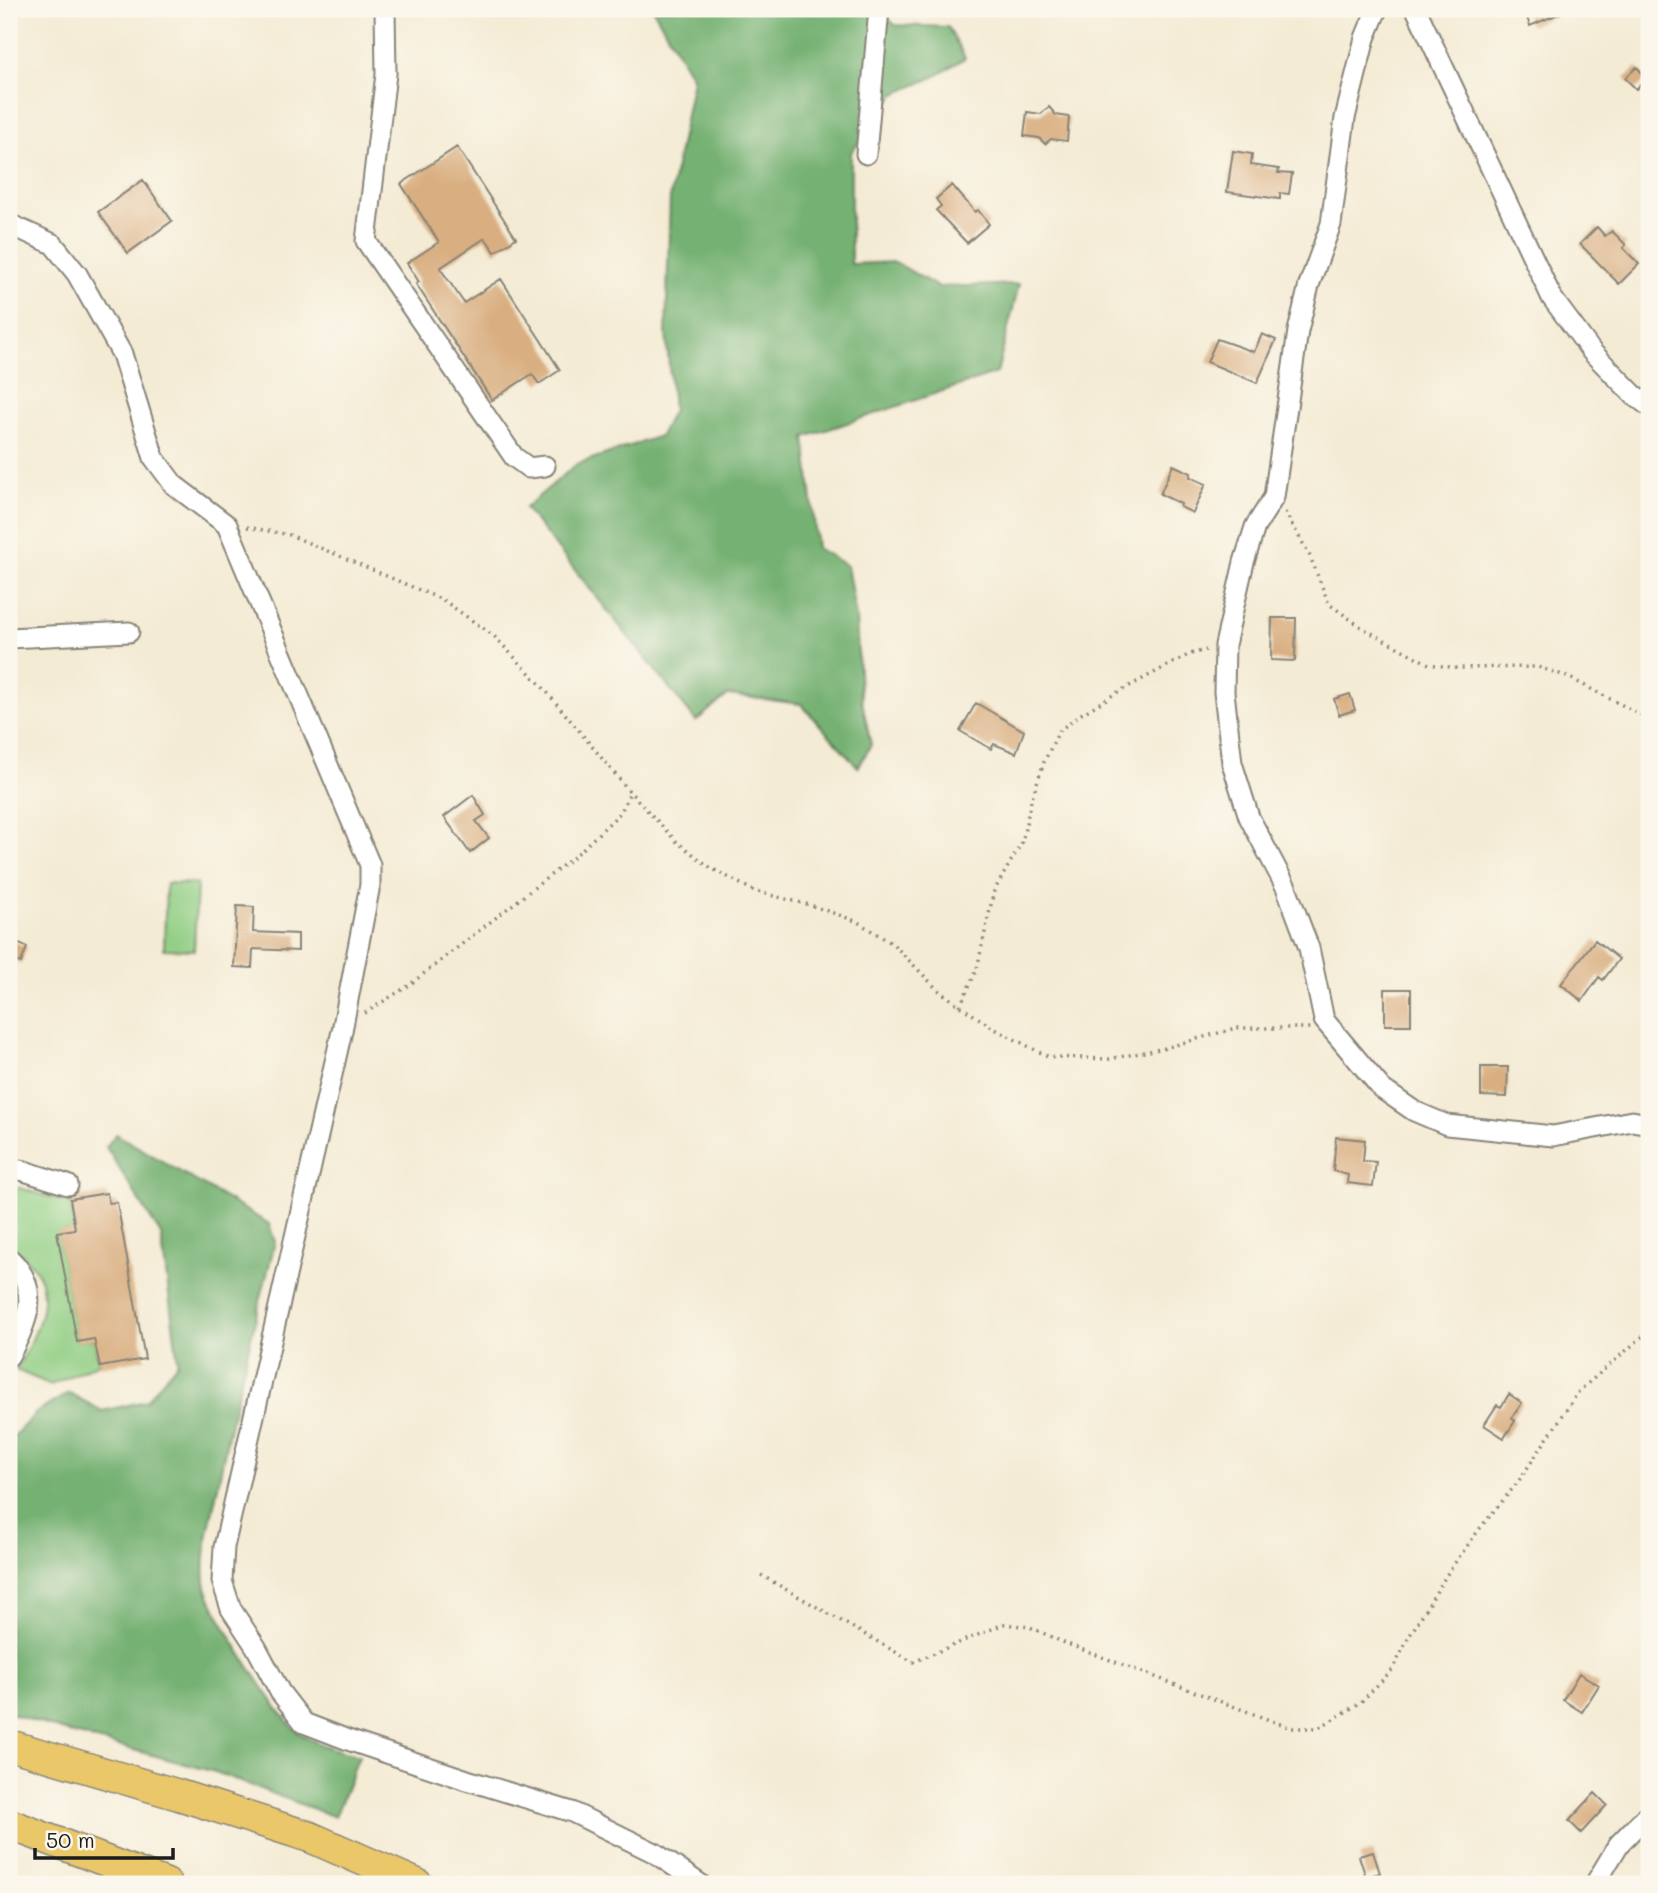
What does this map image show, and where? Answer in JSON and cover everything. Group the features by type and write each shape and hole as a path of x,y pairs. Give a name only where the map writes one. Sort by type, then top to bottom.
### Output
{"highway":[{"path":"9,1745 310,1837 417,1884"},
{"path":"9,1824 166,1884"}],"street":[{"path":"385,9 386,74 366,241 514,457 528,468 545,466"},
{"path":"866,154 879,9"},
{"path":"1377,9 1365,38 1345,118 1331,224 1309,285 1298,331 1274,496 1255,527 1225,645 1224,692 1232,763 1249,817 1286,887 1308,948 1324,1020 1382,1089 1414,1111 1447,1125 1553,1136 1632,1122 1649,1124"},
{"path":"1416,9 1552,298 1592,352 1649,406"},
{"path":"9,224 53,243 77,274 122,354 154,458 174,485 227,525 370,865 370,885 342,1031 224,1547 222,1581 230,1609 257,1647 280,1692 304,1723 467,1780 572,1812 655,1853 700,1884"},
{"path":"9,638 129,632"},
{"path":"9,1171 21,1170 68,1185"},
{"path":"9,1258 27,1282 29,1305 22,1331 9,1356"},
{"path":"1595,1884 1619,1844 1649,1813"}],"path":[{"path":"1274,496 1293,523 1309,554 1329,604 1364,629 1429,664 1456,668 1538,667 1566,676 1649,719"},
{"path":"227,525 290,535 443,600 494,636 541,685 630,792 677,842 711,867 754,891 856,921 893,944 937,989 960,1006 995,1030 1049,1057 1109,1059 1165,1048 1236,1028 1309,1029 1324,1020"},
{"path":"960,1006 976,969 994,891 1022,842 1031,801 1044,762 1059,731 1118,692 1190,654 1225,645"},
{"path":"342,1031 355,1019 408,986 575,856 621,812 630,792"},
{"path":"761,1575 913,1662 1004,1624 1030,1627 1062,1642 1291,1728 1318,1728 1361,1702 1394,1669 1410,1635 1449,1571 1480,1527 1518,1482 1578,1391 1649,1331"}],"green space":[{"path":"653,9 877,9 895,25 948,27 965,58 936,76 895,94 851,153 851,264 895,262 938,287 1019,284 997,373 805,437 817,548 847,566 856,617 860,691 871,745 858,767 801,704 728,695 696,721 525,508 577,464 660,436 673,410 666,333 670,197 693,79"},
{"path":"166,883 197,884 194,950 164,949"},
{"path":"116,1134 269,1224 275,1242 224,1455 206,1545 205,1581 229,1634 286,1720 310,1740 359,1756 335,1817 215,1772 74,1734 9,1713 9,1441 37,1412 69,1393 102,1411 146,1401 178,1362 161,1235 106,1147"},
{"path":"13,1188 70,1203 75,1229 58,1233 77,1341 94,1339 99,1363 51,1385 16,1370 40,1319 43,1292 40,1278 33,1266 9,1243 9,1191"}],"building":[{"path":"1524,9 1570,9 1530,26"},
{"path":"1637,67 1647,79 1636,89 1625,78"},
{"path":"1049,107 1056,115 1069,117 1067,141 1051,139 1045,144 1039,138 1024,136 1027,112 1041,114"},
{"path":"457,147 516,238 495,252 485,238 440,268 464,303 501,279 560,370 539,384 532,374 492,400 416,284 419,282 407,263 439,242 401,184"},
{"path":"1233,151 1252,154 1251,165 1292,174 1289,194 1280,193 1280,199 1227,192"},
{"path":"143,180 172,221 128,253 98,212"},
{"path":"952,185 989,224 967,243 936,210 941,206 936,199"},
{"path":"1597,227 1605,236 1612,231 1626,245 1623,248 1639,264 1619,284 1580,244"},
{"path":"1262,334 1276,340 1257,383 1207,362 1217,339 1254,352"},
{"path":"1173,465 1206,484 1193,513 1160,494"},
{"path":"1272,618 1296,618 1295,661 1271,660"},
{"path":"1350,694 1355,710 1339,715 1334,699"},
{"path":"976,703 1024,731 1016,753 994,744 991,749 960,731"},
{"path":"473,795 485,815 476,821 489,838 470,853 444,817"},
{"path":"237,906 254,907 253,932 298,934 298,951 253,949 252,968 234,967"},
{"path":"9,940 27,947 21,963 9,959"},
{"path":"1595,940 1619,959 1603,980 1599,977 1582,1001 1561,984"},
{"path":"1385,989 1411,989 1411,1025 1385,1025"},
{"path":"1481,1067 1508,1067 1507,1097 1481,1096"},
{"path":"1336,1137 1365,1140 1363,1161 1376,1162 1373,1186 1347,1183 1348,1175 1333,1171"},
{"path":"107,1193 109,1203 117,1202 145,1359 100,1367 94,1339 77,1342 57,1232 75,1229 70,1199"},
{"path":"1509,1394 1522,1403 1504,1438 1484,1425 1497,1405 1501,1407"},
{"path":"1579,1673 1599,1685 1582,1712 1563,1700"},
{"path":"1595,1793 1607,1805 1581,1833 1569,1821"},
{"path":"1373,1852 1380,1873 1366,1877 1359,1856"}]}
